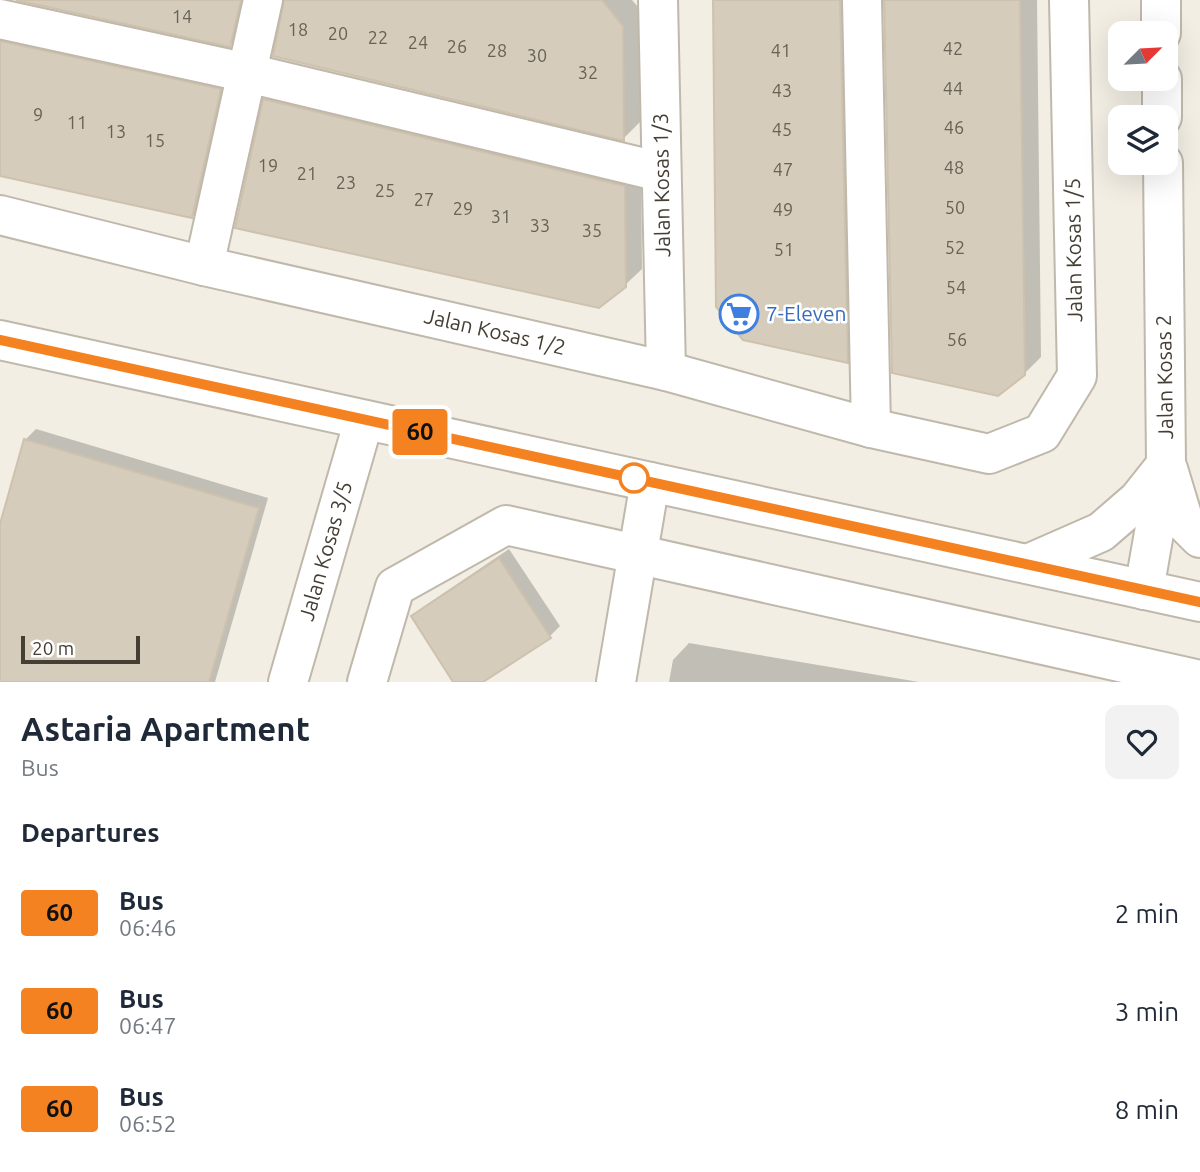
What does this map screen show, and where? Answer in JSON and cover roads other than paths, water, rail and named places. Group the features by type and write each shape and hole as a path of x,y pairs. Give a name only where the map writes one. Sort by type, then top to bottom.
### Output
{"street":[{"path":"204,266 263,0"},
{"name":"Jalan Kosas 1/3","path":"658,0 666,371"},
{"path":"862,0 872,428"},
{"name":"Jalan Kosas 1/5","path":"989,454 1042,433 1077,376 1069,0"},
{"path":"1161,0 1161,21"},
{"path":"0,19 248,73 661,172"},
{"name":"Jalan Kosas 2","path":"1144,590 1167,464 1163,175"},
{"name":"Jalan Kosas 1/2","path":"0,215 204,266 666,371 872,428 989,454"},
{"path":"0,341 1200,602"},
{"name":"Jalan Kosas 3/5","path":"288,682 364,420"},
{"path":"1167,464 1184,522 1200,538"},
{"path":"1028,564 1101,532 1139,500 1167,464"},
{"path":"616,682 650,482"},
{"path":"367,682 395,587 506,526 1200,680"}],"place":[{"name":"7-Eleven","path":"739,314"}]}
